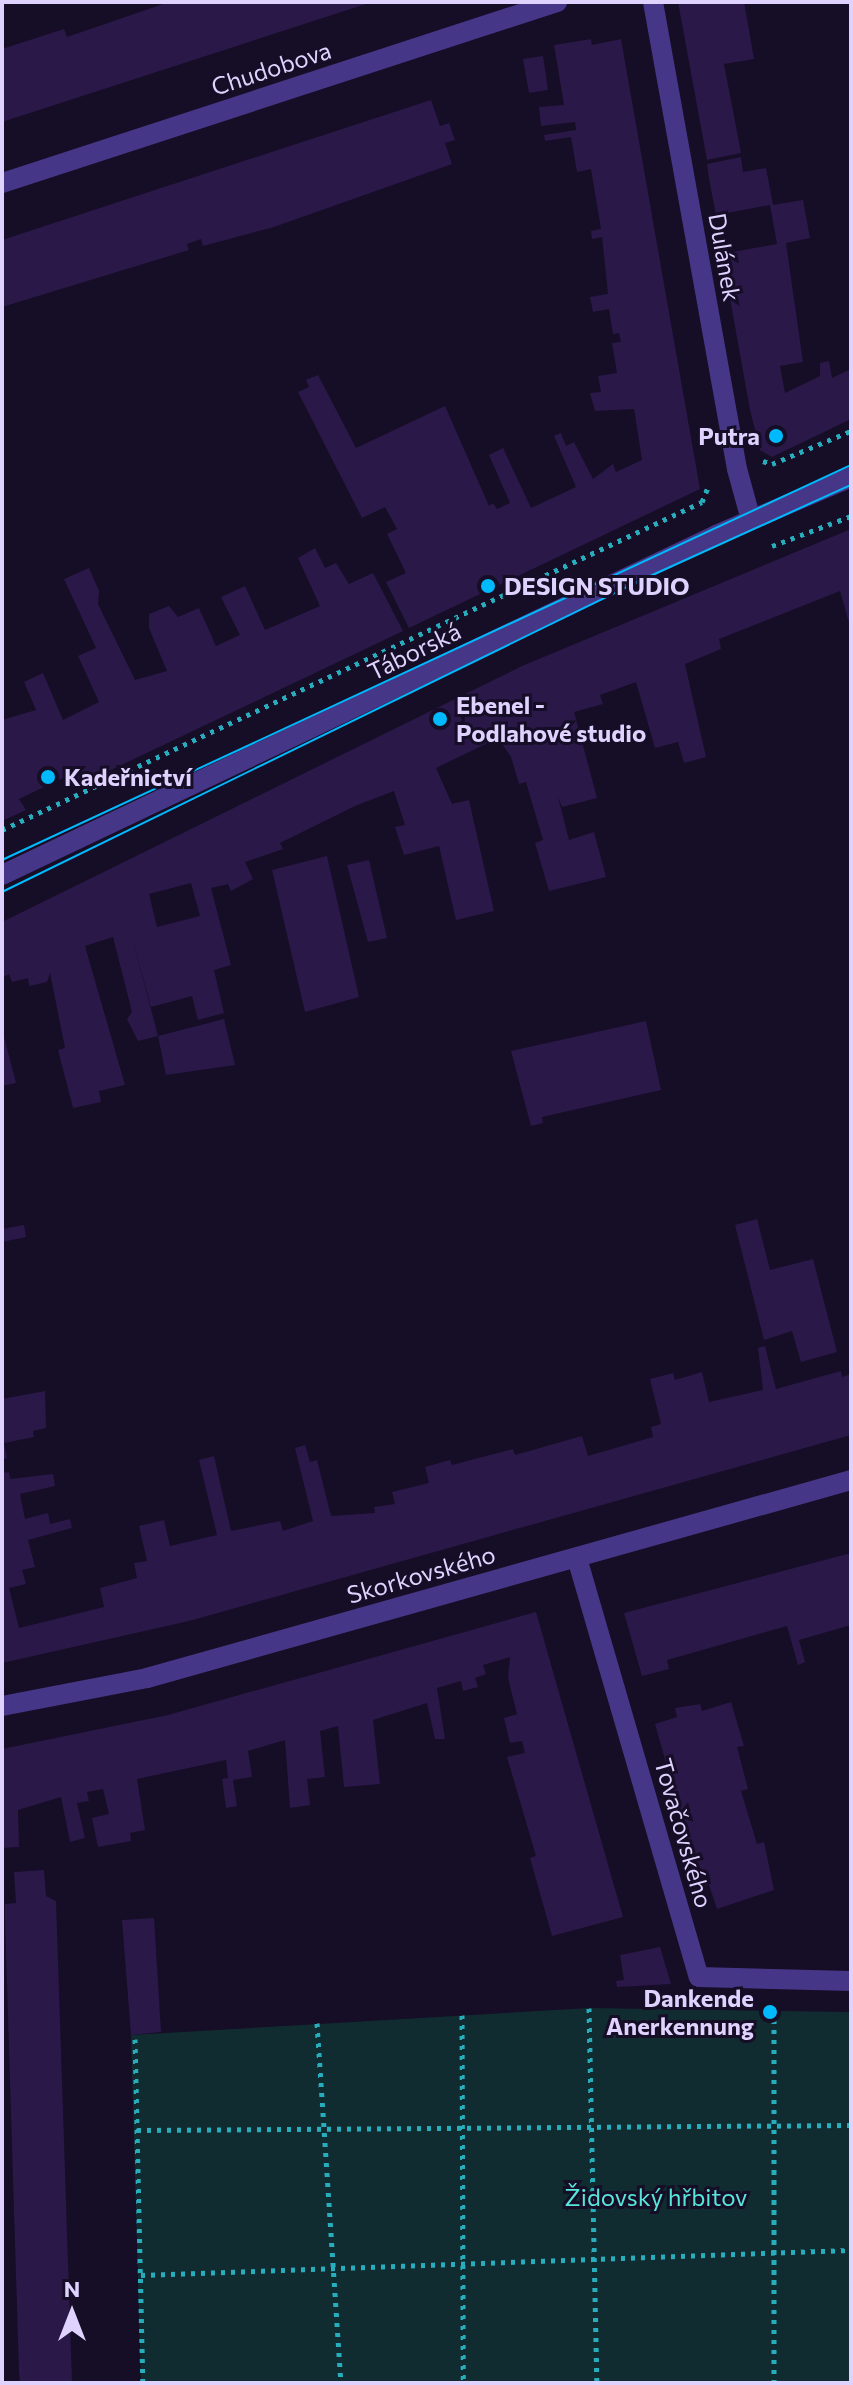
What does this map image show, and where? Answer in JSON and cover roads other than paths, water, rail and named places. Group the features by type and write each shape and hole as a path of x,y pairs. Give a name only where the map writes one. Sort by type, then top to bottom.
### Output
{"street":[{"name":"Chudobova","path":"2,183 557,2"},
{"name":"Dulánek","path":"653,2 737,469 751,520"},
{"name":"Táborská","path":"2,875 751,520 851,477"},
{"name":"Skorkovského","path":"2,1706 147,1678 851,1480"},
{"name":"Tovačovského","path":"577,1558 699,1977 851,1981"}],"tram line":[{"path":"2,860 851,465"},
{"path":"2,892 637,582 851,485"}],"place":[{"name":"Putra","path":"776,436"},
{"name":"DESIGN STUDIO","path":"488,586"},
{"name":"Ebenel - Podlahové studio","path":"440,719"},
{"name":"Kadeřnictví","path":"48,777"},
{"name":"Dankende Anerkennung","path":"770,2012"}],"park label":[{"name":"Židovský hřbitov","path":"656,2197"}]}
